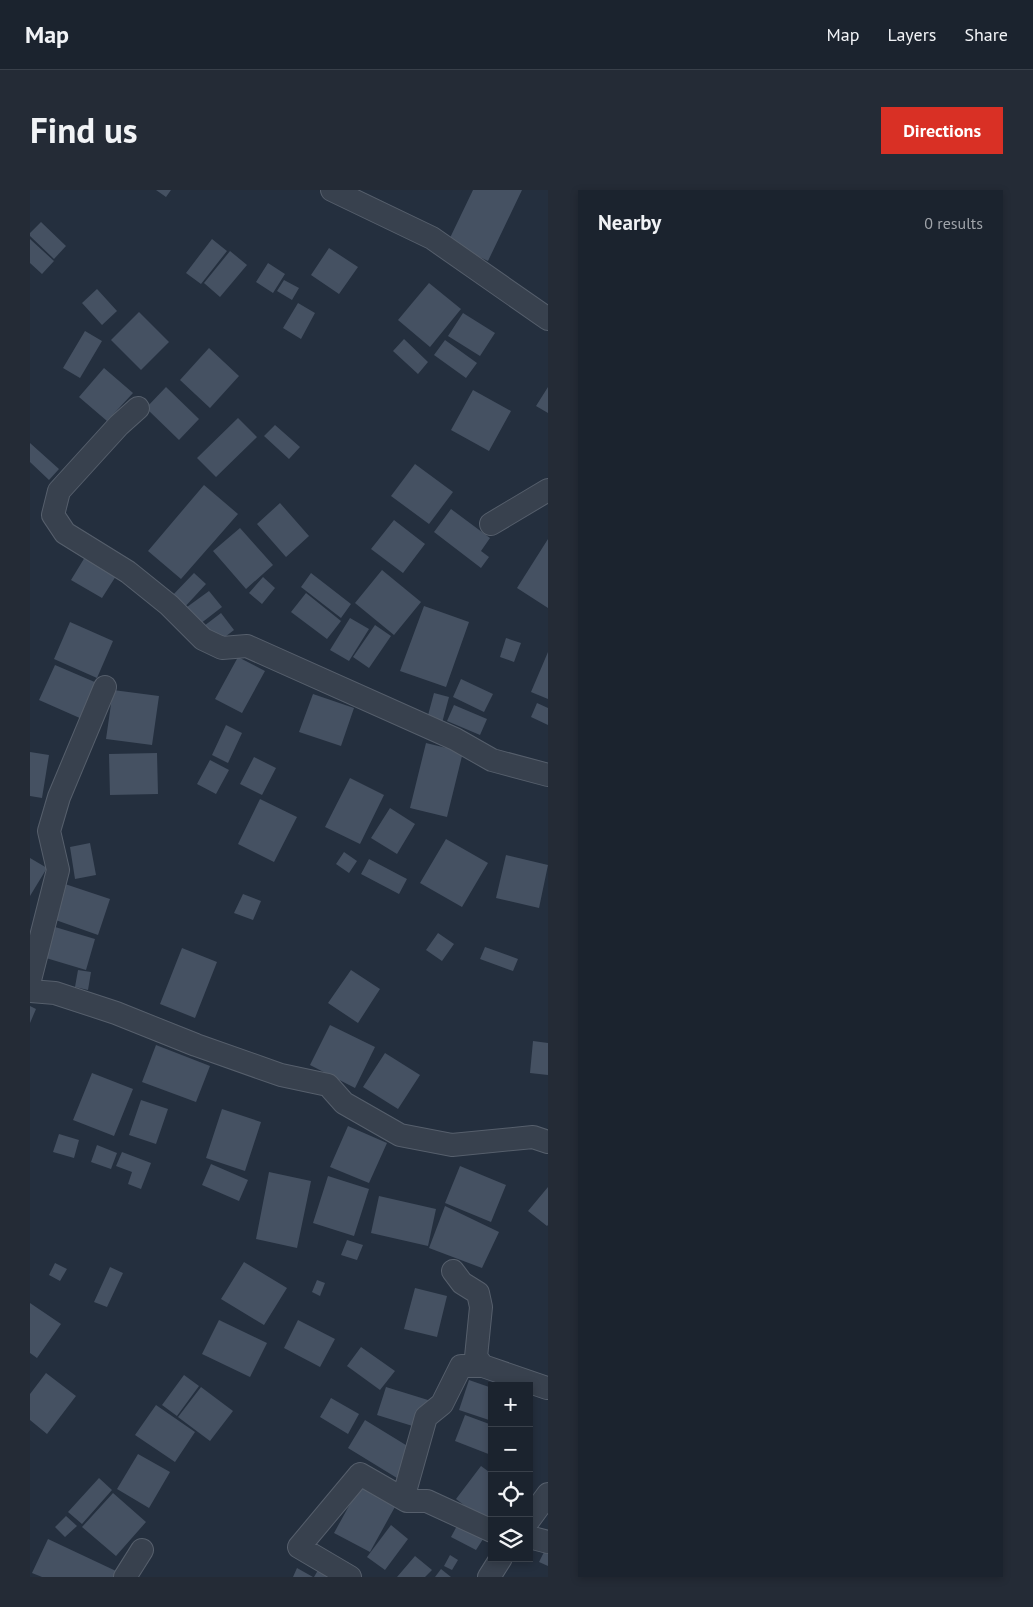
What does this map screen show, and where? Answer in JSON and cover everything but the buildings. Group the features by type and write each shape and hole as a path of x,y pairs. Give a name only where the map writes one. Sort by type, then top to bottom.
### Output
{"street":[{"path":"343,192 432,238 548,319"},
{"path":"138,408 119,425 59,491 53,514 65,532 128,572 169,605 203,639 222,648 247,646 455,739 492,760 548,775"},
{"path":"491,524 548,490"},
{"path":"30,980 58,870 49,832 59,797 105,687"},
{"path":"30,990 55,993 116,1013 196,1045 281,1075 328,1085 344,1103 400,1135 452,1145 533,1137 548,1142"},
{"path":"453,1271 462,1283 478,1293 480,1307 476,1357 483,1366"},
{"path":"408,1501 406,1488 426,1417 442,1404 461,1366 483,1366 548,1384"},
{"path":"350,1577 299,1547 360,1474 408,1501 427,1501 488,1529"},
{"path":"531,1517 548,1494"},
{"path":"533,1537 548,1542"},
{"path":"125,1577 142,1550"},
{"path":"489,1577 498,1562"}]}
